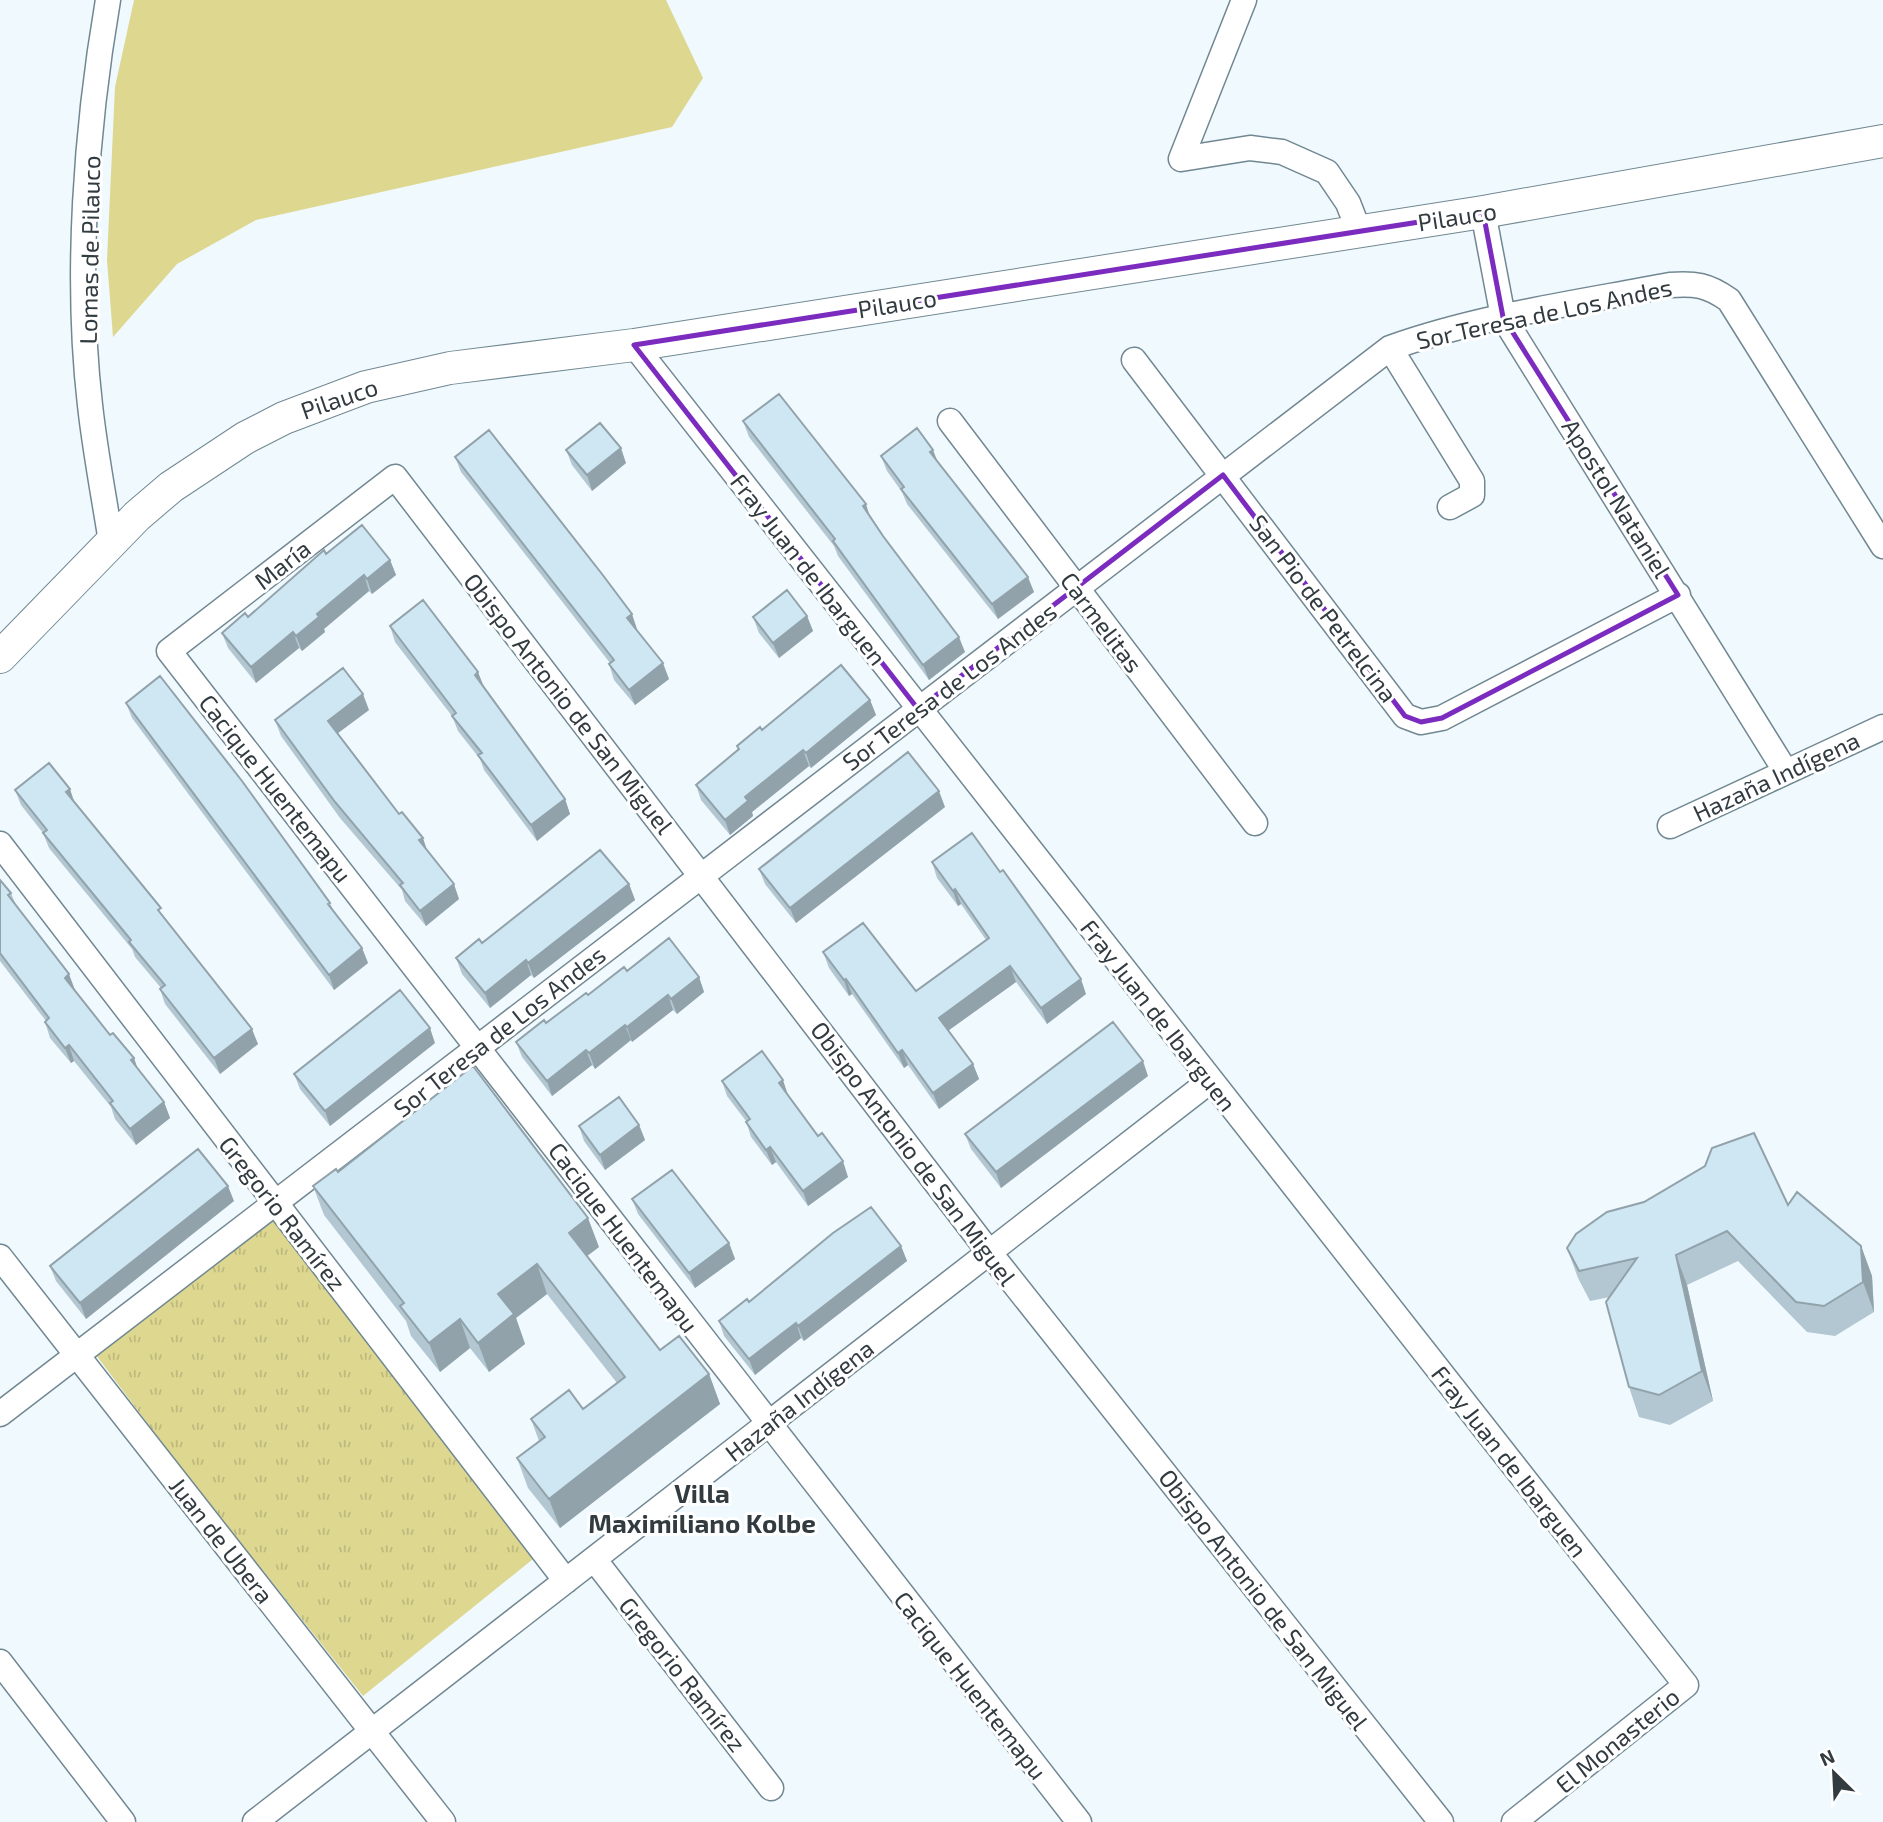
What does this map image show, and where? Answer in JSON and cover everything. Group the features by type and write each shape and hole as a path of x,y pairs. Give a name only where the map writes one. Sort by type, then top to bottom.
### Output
{"main road":[{"name":"Pilauco","path":"0,657 111,542 162,495 207,462 275,423 324,401 366,387 440,370 634,345 1483,212 1883,141"}],"street":[{"path":"1244,0 1181,159 1250,148 1282,152 1327,173 1348,203 1359,231"},
{"name":"Lomas de Pilauco","path":"106,10 93,94 83,288 90,403 111,542"},
{"name":"Apostol Nataniel","path":"1483,212 1503,317 1786,772"},
{"name":"Sor Teresa de Los Andes","path":"0,1414 1390,348 1427,335 1503,317 1670,285 1695,283 1713,288 1729,300 1883,546"},
{"name":"Fray Juan de Ibarguen","path":"634,345 1686,1685"},
{"path":"1390,348 1472,481 1472,495 1450,507"},
{"name":"San Pio de Petrelcina","path":"1134,360 1405,716 1421,722 1442,718 1678,595"},
{"name":"Carmelitas","path":"950,421 1255,823"},
{"name":"María","path":"169,651 395,477"},
{"name":"Obispo Antonio de San Miguel","path":"395,477 989,1252 1441,1822"},
{"name":"Cacique Huentemapu","path":"169,651 479,1046 767,1424 1079,1822"},
{"name":"Hazaña Indígena","path":"1670,826 1883,727"},
{"name":"Gregorio Ramírez","path":"0,844 566,1581"},
{"name":"Hazaña Indígena","path":"255,1822 1210,1080"},
{"name":"Juan de Ubera","path":"0,1257 443,1822"},
{"name":"Gregorio Ramírez","path":"594,1559 771,1788"},
{"path":"0,1662 123,1822"},
{"name":"El Monasterio","path":"1514,1822 1686,1685"}],"highlighted area":[{"path":"1483,212 1503,317 1678,595 1442,718 1421,722 1405,716 1223,475 918,709 634,345"}],"green space":[{"path":"134,0 666,0 703,78 672,127 256,220 177,264 113,337 107,260 115,87"},
{"path":"274,1215 538,1555 363,1696 181,1468 96,1355"}],"building":[{"path":"779,394 866,504 863,506 883,536 959,637 923,665 833,541 835,539 743,421"},
{"path":"600,423 621,448 587,475 566,450"},
{"path":"917,428 933,450 930,452 1028,577 992,604 901,489 904,487 881,456"},
{"path":"489,430 632,614 627,618 663,663 629,690 609,664 614,660 455,457"},
{"path":"362,525 390,560 367,579 364,575 317,614 319,617 296,636 293,632 251,667 222,633 245,613 248,617 324,550 326,554"},
{"path":"787,590 807,616 773,643 753,617"},
{"path":"423,600 478,672 475,675 565,799 531,825 478,755 482,753 452,716 456,713 390,626"},
{"path":"841,665 870,700 806,753 803,750 745,797 748,801 725,820 696,785 739,749 737,746 760,727 762,730"},
{"path":"343,668 363,694 328,721 399,814 402,812 423,838 419,840 454,884 420,911 400,885 403,883 335,802 275,720"},
{"path":"160,676 242,781 362,948 329,975 126,703"},
{"path":"908,752 939,791 790,908 759,869"},
{"path":"49,763 70,789 66,792 161,908 158,910 252,1029 214,1058 160,989 165,985 43,833 47,830 15,790"},
{"path":"972,833 1000,872 1003,870 1081,979 1041,1008 1010,966 939,1018 973,1064 933,1093 902,1050 898,1053 846,979 844,980 823,952 863,923 916,991 989,938 955,889 953,891 932,862"},
{"path":"600,850 629,884 485,993 456,958 479,939 482,943"},
{"path":"0,880 11,893 8,895 69,974 65,978 110,1035 113,1033 134,1058 131,1060 164,1102 130,1129 110,1103 113,1101 69,1045 65,1048 45,1022 49,1018 0,953"},
{"path":"669,938 699,977 671,999 668,995 589,1053 586,1050 547,1081 516,1042 544,1020 546,1023 586,993 588,995 624,967 627,971"},
{"path":"400,990 430,1028 325,1111 294,1074"},
{"path":"1113,1022 1143,1061 996,1172 965,1134"},
{"path":"762,1051 783,1080 779,1083 818,1136 822,1133 843,1161 803,1191 770,1147 766,1150 746,1122 750,1119 722,1081"},
{"path":"473,1066 588,1218 569,1233 660,1350 679,1336 709,1374 549,1499 517,1458 545,1437 531,1419 569,1390 583,1409 625,1377 537,1264 498,1294 514,1314 478,1343 460,1319 429,1343 400,1306 404,1303 313,1186 336,1169 338,1172"},
{"path":"619,1097 639,1125 600,1155 579,1126"},
{"path":"1754,1133 1788,1205 1797,1192 1861,1246 1863,1282 1824,1306 1796,1302 1727,1231 1676,1255 1702,1371 1659,1395 1629,1387 1606,1302 1637,1258 1579,1271 1567,1248 1576,1234 1607,1212 1644,1202 1705,1166 1712,1148"},
{"path":"198,1149 228,1186 80,1303 50,1266"},
{"path":"672,1170 729,1243 689,1273 632,1199"},
{"path":"871,1207 901,1246 798,1326 796,1323 749,1359 719,1321 747,1299 749,1302 833,1233"}],"district":[{"name":"Villa Maximiliano Kolbe","path":"702,1507"}]}
